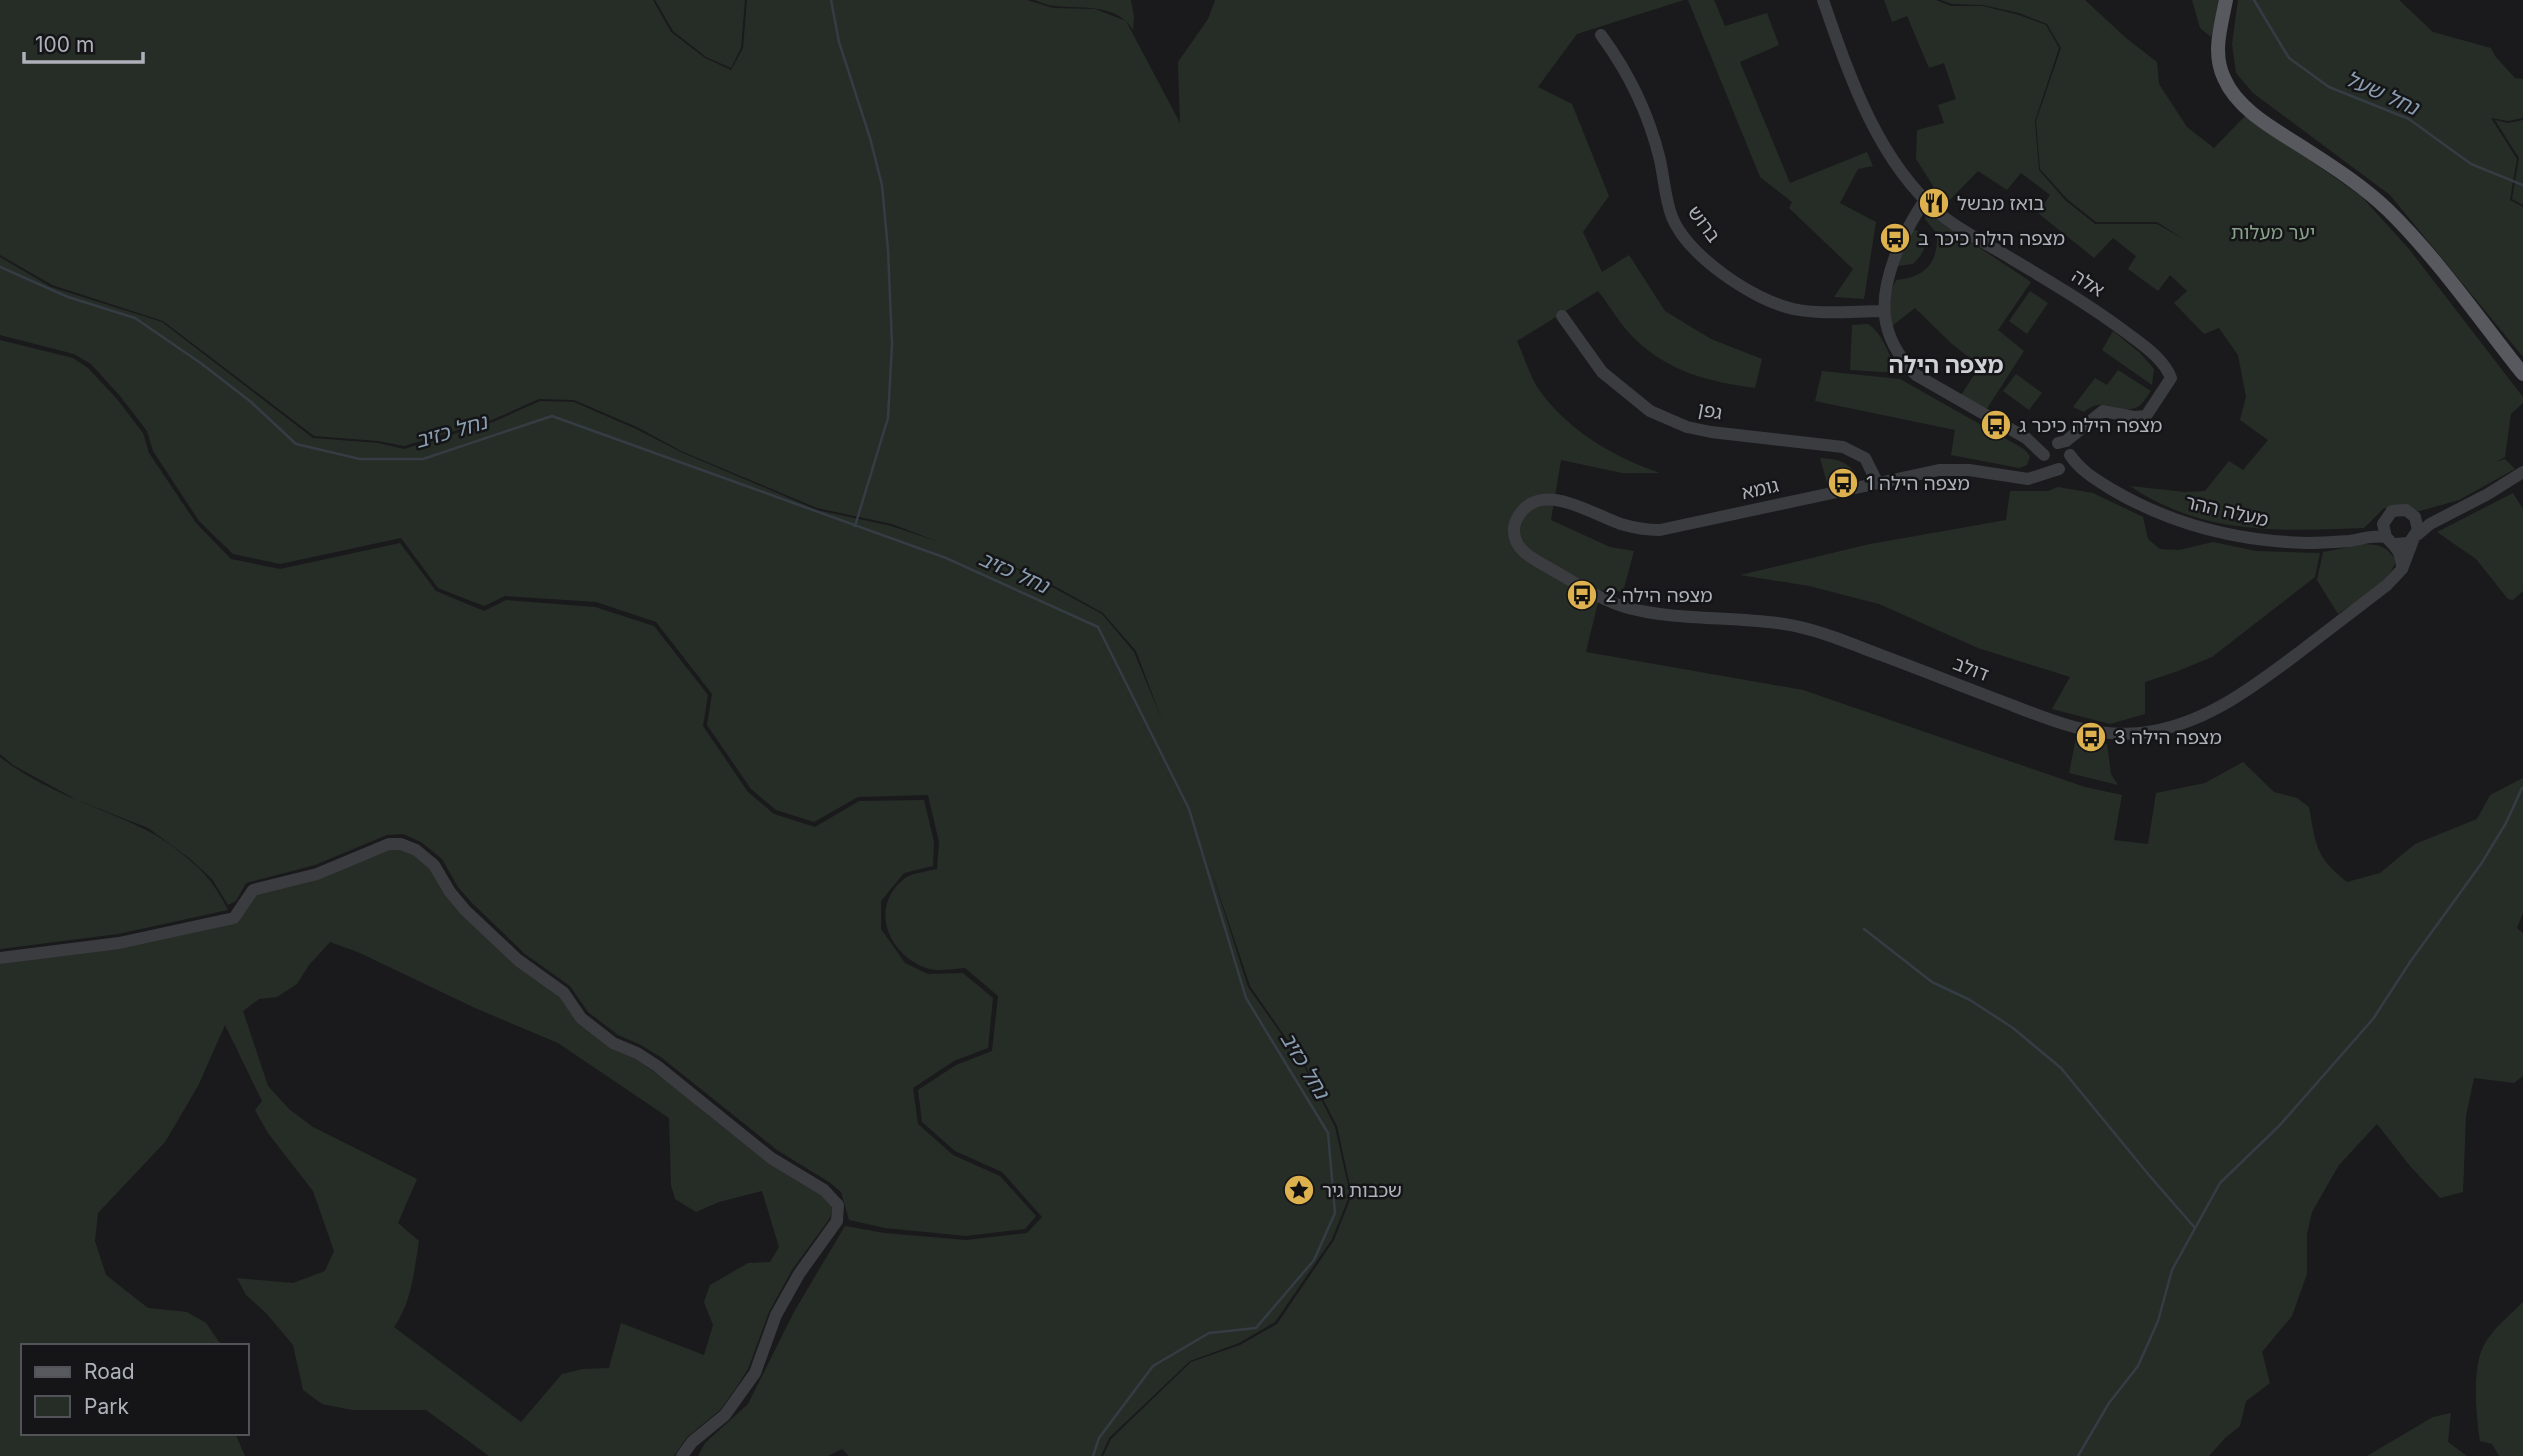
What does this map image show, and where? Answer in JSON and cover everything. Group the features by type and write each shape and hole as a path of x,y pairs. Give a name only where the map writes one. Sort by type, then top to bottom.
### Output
{"main road":[{"path":"2226,0 2219,38 2219,62 2224,79 2236,97 2275,128 2350,178 2386,208 2412,235 2523,374"}],"street":[{"name":"אלה","path":"1824,0 1866,110 1896,162 1925,200 1955,225 2087,304 2137,340 2163,364 2171,378 2146,416 2134,418 2103,411 2066,441 2062,448"},
{"name":"ברוש","path":"1601,35 1623,67 1645,110 1660,159 1672,217 1702,255 1728,277 1779,305 1807,311 1884,311"},
{"path":"1925,200 1908,226 1891,266 1884,294 1886,325 1896,349 1916,375 2026,438 2062,448"},
{"name":"גפן","path":"1562,316 1602,372 1650,411 1687,427 1712,432 1843,447 1865,458 1877,482"},
{"path":"2026,438 2050,468 2061,469"},
{"path":"2028,479 2038,474 2048,447 2062,448"},
{"path":"2028,479 2067,465 2062,448"},
{"name":"מעלה ההר","path":"2062,448 2094,479"},
{"name":"גומא","path":"1514,523 1534,502 1552,499 1624,525 1660,530 1877,482 1953,469 2028,479"},
{"name":"מעלה ההר","path":"2061,469 2080,472 2161,514 2230,535 2308,543 2375,536 2391,541"},
{"path":"2391,541 2402,545 2440,517 2488,494 2523,472"},
{"path":"2361,538 2392,511 2399,509 2420,516 2440,517"},
{"path":"2411,512 2418,524 2415,538"},
{"path":"2384,520 2383,532 2401,557 2402,569"},
{"name":"דולב","path":"1514,523 1517,543 1533,559 1625,607 1659,613 1800,626 2058,723 2100,733 2121,734 2144,732 2189,720 2250,690 2387,585 2402,569 2415,538"},
{"path":"0,958 119,943 233,918 253,890 317,874 389,844 401,844 416,850 434,865 450,892 465,910 518,960 564,993 581,1018 613,1043 637,1053 657,1066 771,1158 824,1190 838,1205 837,1221 799,1274 776,1315 755,1373 725,1415 692,1442 682,1456"}],"green space":[{"path":"0,0 653,0 671,32 705,58 731,70 743,48 747,0 1027,0 1053,8 1095,9 1126,21 1180,123 1178,62 1208,19 1215,0 1684,0 1577,34 1538,87 1572,104 1609,196 1583,232 1602,272 1629,255 1665,311 1711,339 1762,359 1755,388 1691,374 1662,360 1635,339 1598,291 1517,341 1539,389 1567,421 1611,452 1660,473 1622,473 1561,460 1551,520 1610,547 1634,551 1623,592 1601,590 1586,652 1803,690 2085,787 2122,795 2114,840 2148,844 2156,793 2205,783 2243,762 2274,792 2297,798 2309,807 2313,831 2323,857 2347,882 2380,873 2415,844 2477,819 2490,795 2523,778 2523,913 2517,928 2523,933 2523,1076 2514,1083 2474,1078 2466,1116 2463,1192 2440,1198 2377,1124 2339,1165 2312,1212 2307,1234 2307,1274 2292,1316 2262,1352 2270,1383 2246,1401 2240,1426 2209,1456 1103,1456 1111,1439 1191,1362 1240,1345 1277,1324 1334,1240 1352,1195 1337,1126 1306,1067 1250,986 1209,864 1248,987 1305,1068 1335,1127 1350,1194 1332,1239 1275,1322 1239,1343 1190,1361 1109,1438 1101,1456 849,1456 842,1449 828,1456 698,1456 705,1443 748,1404 795,1310 845,1226 884,1233 966,1240 1027,1233 1042,1217 1002,1172 955,1151 922,1122 918,1090 956,1065 992,1051 998,996 965,968 935,970 913,961 901,952 887,929 887,902 894,890 908,876 937,869 939,842 928,795 858,797 814,822 776,810 751,789 707,725 712,694 656,622 596,602 505,596 484,606 438,588 401,538 280,564 233,554 199,521 153,451 147,431 91,364 74,354 0,335 0,257 51,287 162,322 313,438 378,443 404,449 493,422 540,401 574,402 683,453 817,510 891,526 936,541 892,524 817,508 683,452 637,427 574,400 539,399 492,420 404,446 378,441 314,436 163,321 52,285 0,255","holes":["1009,566 1029,572 1103,613 1136,651 1162,720 1134,652 1102,614"]},
{"path":"655,0 745,0 741,48 731,68 706,57 673,31"},
{"path":"1034,0 1131,0 1133,30 1126,21 1108,11 1053,6"},
{"path":"1688,0 1714,0 1725,26 1767,13 1779,45 1740,62 1790,183 1867,152 1873,166 1858,169 1840,203 1876,222 1864,299 1834,297 1853,269 1789,208 1792,202 1760,177"},
{"name":"יער מעלות","path":"1884,0 1936,0 1951,6 1983,6 2046,25 2059,48 2035,121 2039,170 2065,200 2095,224 2157,224 2185,240 2157,222 2096,222 2067,199 2040,169 2036,121 2061,48 2047,24 2019,13 1983,5 1952,4 1941,0 2085,0 2157,62 2159,84 2187,127 2214,148 2246,115 2361,196 2409,249 2523,397 2523,403 2511,414 2505,457 2496,462 2505,459 2515,469 2459,500 2420,511 2384,508 2364,528 2272,529 2214,522 2158,502 2130,486 2185,492 2205,491 2229,461 2243,470 2268,440 2240,420 2246,397 2238,355 2219,328 2204,334 2174,303 2187,291 2170,275 2158,291 2128,269 2136,256 2113,238 2094,258 2038,213 2050,195 2021,173 2007,190 1978,171 1948,202 1935,189 1916,159 1917,130 1944,123 1938,105 1956,99 1944,63 1929,68 1907,16 1892,22"},
{"path":"2192,0 2221,0 2211,37 2200,28"},
{"path":"2238,0 2399,0 2433,32 2491,48 2515,78 2523,79 2523,118 2508,121 2491,118 2517,159 2510,200 2523,207 2523,357 2390,195 2253,93 2236,73 2232,44"},
{"path":"2495,120 2508,123 2523,120 2523,205 2512,199 2519,158"},
{"path":"1926,212 2031,282 1998,330 2024,351 1986,410 1961,395 1980,366 1952,344 1915,308 1892,326 1889,303 1896,280 1922,272 1928,267 1935,253 1937,234 1925,219"},
{"path":"1913,229 1923,236 1924,249 1913,264 1897,266"},
{"path":"2030,291 2048,303 2027,334 2009,321"},
{"path":"1868,324 1882,339 1897,373 1850,370 1852,325"},
{"path":"2113,331 2140,353 2154,369 2152,385 2102,350"},
{"path":"0,340 73,358 88,368 117,399 143,433 149,453 196,523 231,559 280,569 400,543 436,591 484,611 506,600 595,607 654,626 708,695 703,726 748,792 774,814 815,827 859,801 924,800 934,842 933,866 904,873 881,901 881,929 905,963 928,974 963,973 993,998 988,1048 954,1061 913,1088 918,1124 953,1155 1000,1176 1036,1216 1025,1229 966,1236 885,1228 849,1220 841,1192 829,1182 777,1150 662,1058 618,1035 588,1012 570,986 525,954 472,903 458,887 442,859 421,842 403,834 387,835 315,865 246,883 236,901 228,905 212,879 148,828 77,800 13,765 0,754"},
{"path":"2118,370 2151,391 2140,405 2122,409 2098,405 2084,412 2073,407 2095,378 2107,385"},
{"path":"1822,371 1900,379 2024,449 2030,456 2027,465 2019,468 1951,455 1955,430 1815,401"},
{"path":"2016,374 2042,393 2029,410 2003,391"},
{"path":"1820,458 1843,463 1855,472 1855,478 1827,483"},
{"path":"2058,487 2093,493 2143,517 2148,539 2160,549 2179,550 2213,542 2256,551 2320,553 2315,577 2212,657 2145,682 2145,714 2110,724 2052,709 2070,677 1978,648 1879,604 1809,586 1740,575 1870,544 2006,520 2010,491 2048,491"},
{"path":"2513,493 2523,509 2523,591 2513,600 2508,599 2476,559 2437,532"},
{"path":"2364,544 2383,547 2396,560 2380,584 2338,614 2317,580 2323,552"},
{"path":"2076,738 2107,744 2111,774 2118,785 2069,773"},
{"path":"0,757 52,789 126,820 161,839 190,860 205,875 228,910 118,934 0,949"},
{"path":"400,849 413,855 430,869 514,964 539,980 634,1058 686,1094 768,1163 820,1194 832,1207 830,1218 792,1270 769,1312 748,1369 736,1388 720,1410 687,1437 674,1456 489,1456 426,1410 352,1410 322,1404 303,1390 293,1345 266,1313 246,1295 237,1278 293,1283 325,1271 334,1251 313,1191 268,1133 255,1110 262,1101 225,1025 198,1086 165,1142 98,1213 95,1241 106,1275 148,1308 187,1312 206,1323 221,1344 21,1344 21,1435 236,1435 245,1456 0,1456 0,964 120,948 236,923 256,895 319,879 390,850","holes":["330,942 360,953 475,1008 558,1043 669,1118 671,1185 675,1199 696,1212 719,1202 762,1191 779,1247 770,1262 748,1263 710,1285 704,1302 713,1325 704,1355 621,1323 609,1368 583,1369 562,1374 521,1422 394,1327 409,1297 419,1241 398,1223 417,1179 313,1127 289,1109 268,1086 243,1011 259,999 277,997 297,984 309,965"]},
{"path":"2523,1302 2523,1456 2499,1456 2492,1444 2480,1441 2476,1406 2477,1368 2486,1341"},
{"path":"2451,1413 2448,1442 2467,1456 2367,1456 2433,1417"}],"waterway":[{"path":"831,0 839,42 882,185 888,250 892,344 888,418 855,526"},
{"name":"נחל שעל","path":"2254,0 2289,58 2329,87 2409,119 2471,164 2523,185"},
{"name":"נחל כזיב","path":"0,267 68,297 135,318 251,402 296,444 360,459 423,459 552,416 946,558 1098,627 1189,809 1246,998 1328,1133 1335,1213 1314,1260 1256,1328 1209,1333 1153,1366 1099,1438 1093,1456"},
{"path":"2078,1456 2109,1403 2138,1366 2158,1321 2172,1270 2220,1183 2279,1126 2373,1019 2410,962 2481,864 2506,823 2522,788"},
{"path":"1864,929 1932,982 1970,1000 2013,1028 2061,1068 2195,1228"}],"place":[{"name":"בואז מבשל","path":"1934,203"},
{"name":"מצפה הילה כיכר ב","path":"1895,238"},
{"name":"מצפה הילה כיכר ג","path":"1996,425"},
{"name":"מצפה הילה 1","path":"1843,483"},
{"name":"מצפה הילה 2","path":"1582,595"},
{"name":"מצפה הילה 3","path":"2091,737"},
{"name":"שכבות גיר","path":"1299,1190"}],"district":[{"name":"מצפה הילה","path":"1946,365"}]}
